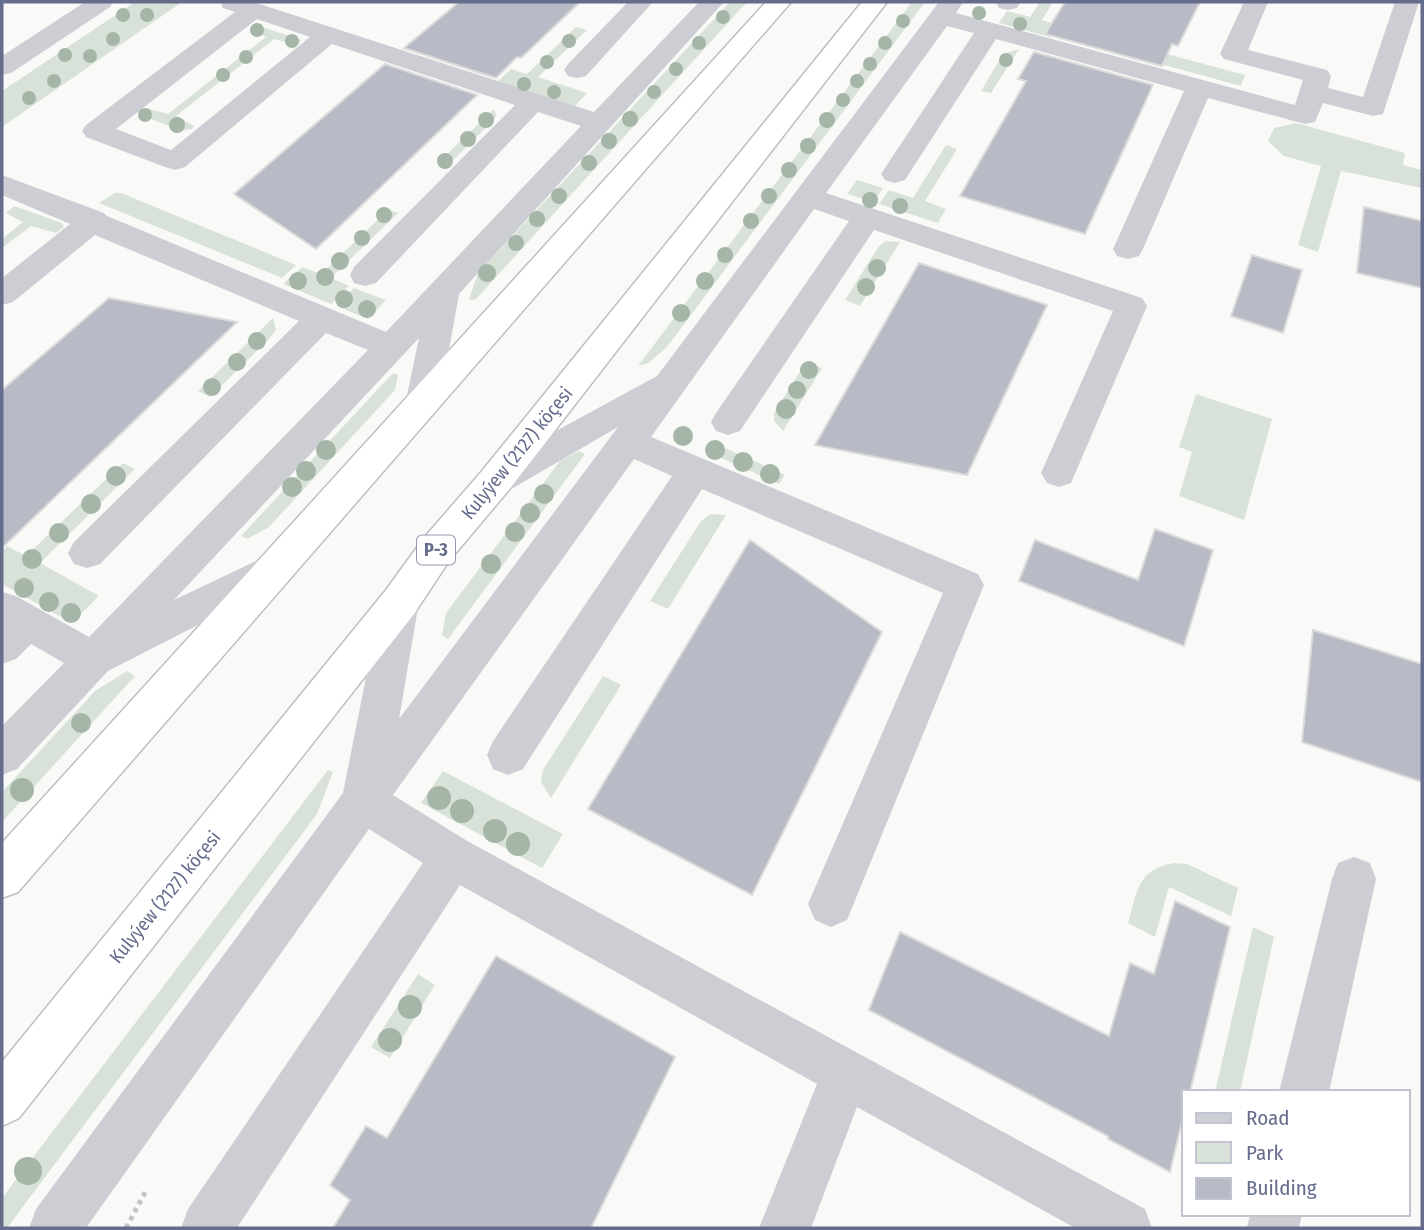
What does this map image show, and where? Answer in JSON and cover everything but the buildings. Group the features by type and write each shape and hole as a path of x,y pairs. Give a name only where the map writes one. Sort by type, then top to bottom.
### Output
{"highway":[{"path":"2,876 779,2"},
{"name":"Kulyýew (2127) köçesi","path":"2,1101 400,602 436,550 495,481 875,2"}],"street":[{"path":"2,66 101,2"},
{"path":"577,70 641,2"},
{"path":"2,755 391,347 712,2"},
{"path":"55,1228 362,801 945,9 989,30 1305,116 1318,76 1233,54 1256,2"},
{"path":"1313,92 1373,108 1407,2"},
{"path":"328,35 175,161 96,131 241,6 599,123"},
{"path":"895,174 989,30"},
{"path":"1128,249 1199,87"},
{"path":"365,275 533,102"},
{"path":"8,193 94,220 391,347"},
{"path":"807,197 1131,306 1059,474"},
{"path":"727,422 868,216"},
{"path":"2,294 94,220"},
{"path":"423,400 444,287"},
{"path":"87,553 322,317"},
{"path":"495,481 671,381"},
{"path":"628,442 965,585 831,904"},
{"path":"508,755 694,471"},
{"path":"10,626 93,659 273,569"},
{"path":"362,801 400,602"},
{"path":"362,801 453,857 1126,1228"},
{"path":"207,1228 453,857"},
{"path":"1304,1090 1354,878"},
{"path":"785,1228 845,1073"}],"green space":[{"path":"135,2 182,2 2,127 2,91"},
{"path":"730,2 747,2 475,300 469,299 478,273"},
{"path":"912,2 925,2 667,347 648,363 638,366"},
{"path":"1040,2 1053,2 1042,20 1057,25 1050,37 999,23 1007,11 1030,17"},
{"path":"256,25 302,40 296,45 274,39 176,116 194,126 192,129 181,131 139,114 146,108 168,114 266,37 250,30"},
{"path":"576,27 587,30 538,77 587,93 572,109 496,83 511,69 527,74"},
{"path":"1066,27 1245,75 1241,86 1061,37"},
{"path":"1019,49 991,93 981,91 1003,54"},
{"path":"494,109 496,115 493,121 450,163 442,159"},
{"path":"1296,123 1405,153 1403,165 1422,170 1422,188 1341,171 1318,252 1298,245 1321,166 1284,156 1268,141 1274,128"},
{"path":"946,145 957,149 925,201 946,209 938,223 879,204 889,190 913,198"},
{"path":"857,180 883,188 874,202 847,194"},
{"path":"115,193 121,193 296,265 282,278 99,203"},
{"path":"14,206 62,223 64,227 56,233 31,226 2,248 2,239 23,222 6,213"},
{"path":"388,210 398,213 331,278 349,286 331,304 283,284 302,267 321,274"},
{"path":"886,241 900,242 860,306 845,300 879,246"},
{"path":"354,288 386,300 368,319 336,306"},
{"path":"273,318 276,330 270,338 210,397 198,391"},
{"path":"806,362 822,368 783,431 774,421 774,413"},
{"path":"393,373 398,375 395,390 269,527 247,539 241,536"},
{"path":"1196,394 1272,419 1244,520 1179,496 1192,452 1179,447"},
{"path":"716,444 785,475 779,484 710,453"},
{"path":"579,451 585,454 448,639 442,635 446,613 560,461"},
{"path":"123,463 135,469 40,563 99,596 72,623 2,584 2,551 7,546 26,556"},
{"path":"710,514 726,515 668,609 650,601 701,521"},
{"path":"127,671 135,676 2,822 2,792 95,691"},
{"path":"603,676 621,685 551,798 541,782 543,770"},
{"path":"328,770 333,772 317,814 7,1228 2,1228 2,1198"},
{"path":"443,771 563,834 542,868 421,803"},
{"path":"1187,864 1238,888 1231,916 1169,887 1155,937 1128,923 1137,892 1145,877 1162,866"},
{"path":"1253,927 1274,937 1240,1090 1215,1090"},
{"path":"418,974 435,985 390,1058 371,1047"}]}
